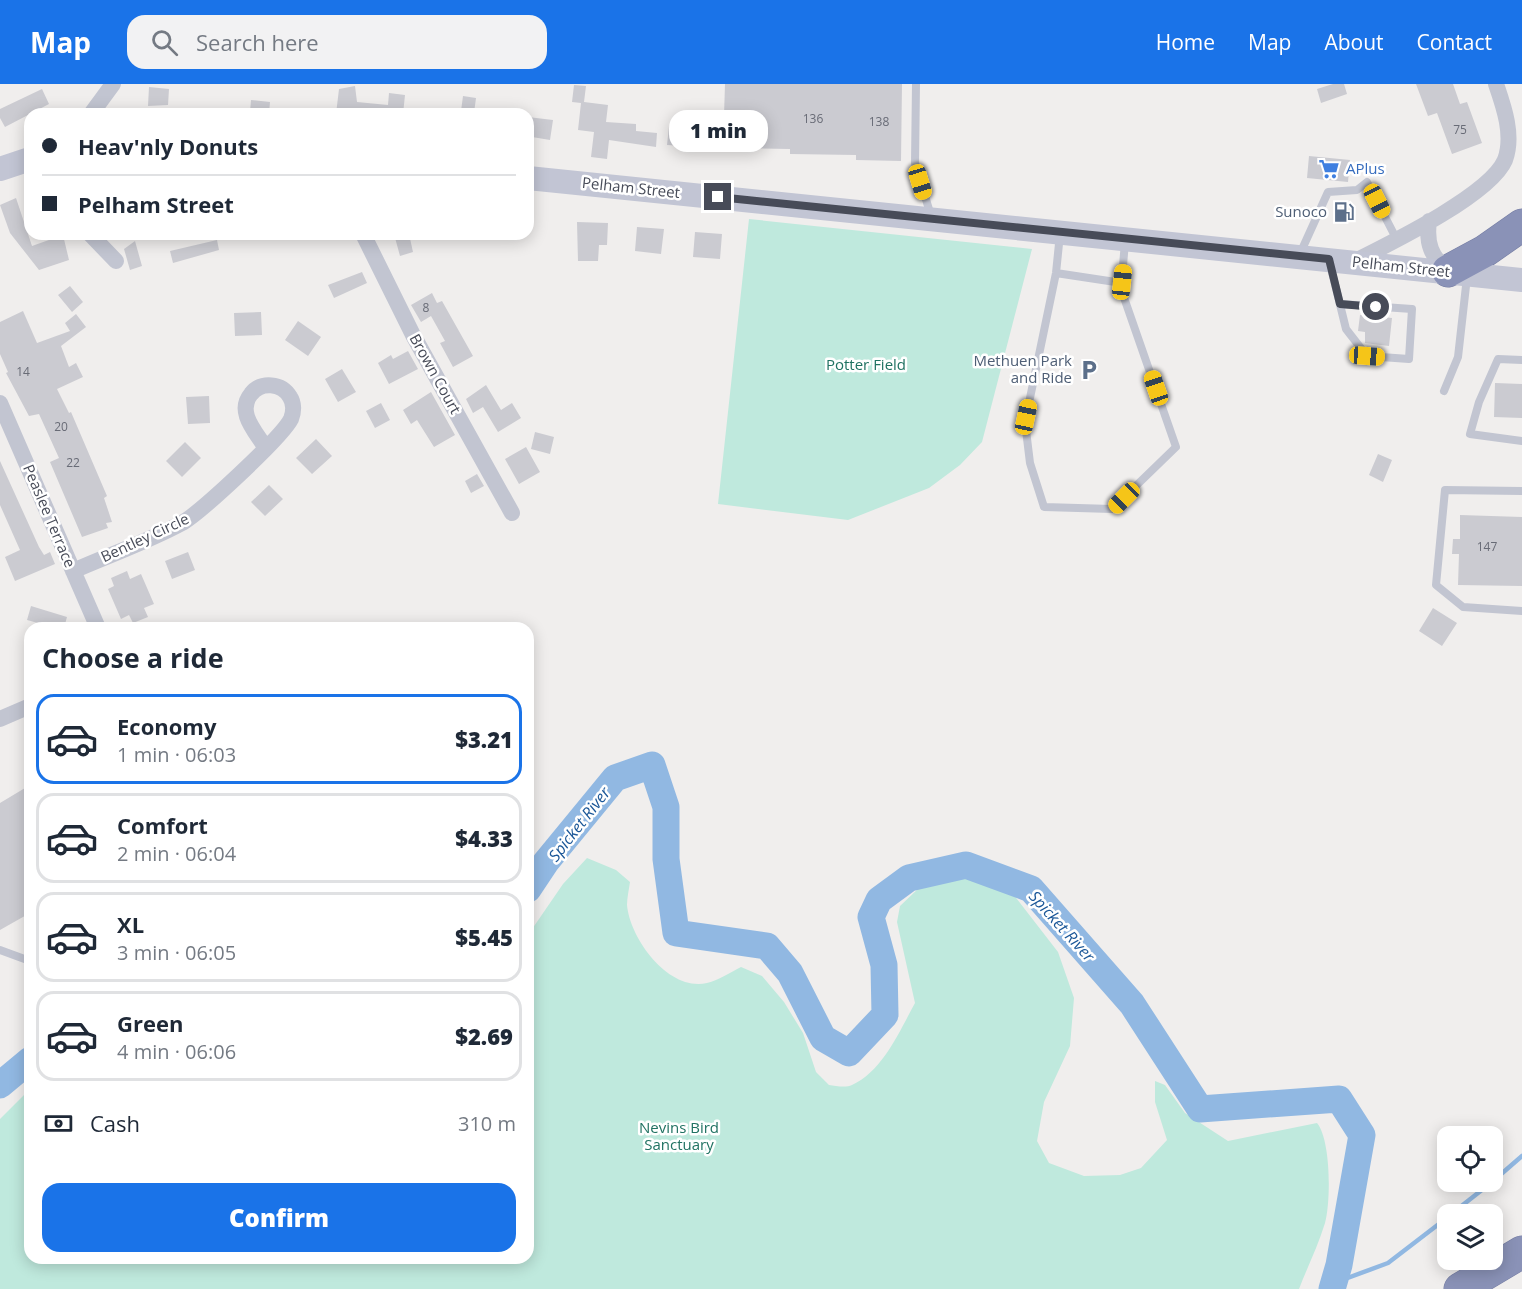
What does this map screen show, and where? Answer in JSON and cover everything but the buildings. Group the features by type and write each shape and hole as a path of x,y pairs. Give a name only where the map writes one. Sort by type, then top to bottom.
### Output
{"highway":[{"path":"1458,273 1522,225"},
{"path":"1460,1289 1522,1252"}],"main road":[{"name":"Pelham Street","path":"534,179 1522,280"}],"street":[{"path":"95,108 113,84"},
{"path":"1353,262 1397,240 1496,175 1505,159 1507,127 1496,84"},
{"path":"1428,221 1428,245 1458,273"},
{"path":"96,240 116,261"},
{"name":"Brown Court","path":"366,240 413,335 512,513"},
{"name":"Peaslee Terrace","path":"0,403 95,622"},
{"name":"Bentley Circle","path":"73,571 194,515 265,447"},
{"path":"0,720 24,709"}],"lane":[{"path":"916,84 915,163 932,219"},
{"path":"1299,256 1328,192 1357,190 1367,182 1397,240"},
{"path":"1060,232 1056,273 1025,422 1030,463 1044,507 1112,509 1176,447 1121,289 1126,239"},
{"path":"1329,259 1346,329 1367,356 1409,359 1412,309 1340,304"},
{"path":"1056,273 1122,282"},
{"path":"1444,391 1458,357 1458,273"},
{"path":"1522,360 1498,359 1479,402 1470,434 1522,441"},
{"path":"1522,491 1444,490 1436,585 1463,607 1522,611"},
{"path":"0,950 24,960"}],"green space":[{"name":"Potter Field","path":"749,219 1032,249 982,442 960,465 929,488 848,520 718,504"},
{"name":"Nevins Bird Sanctuary","path":"587,858 616,870 630,882 627,905 635,933 654,960 679,979 693,984 707,983 741,967 762,976 784,1002 803,1033 816,1072 829,1085 841,1086 852,1085 863,1079 882,1060 915,1003 897,922 900,906 920,887 952,877 983,878 1010,890 1058,952 1074,998 1070,1046 1044,1102 1037,1141 1049,1163 1084,1176 1120,1175 1141,1168 1167,1140 1155,1102 1155,1081 1165,1085 1185,1113 1228,1141 1317,1123 1322,1131 1327,1156 1329,1186 1327,1213 1319,1240 1299,1289 0,1289 0,1119 24,1095 24,1264 534,1264 534,926 563,884"}],"waterway":[{"name":"Spicket River","path":"534,880 615,778 652,765 666,807 666,859 676,933 767,946 790,973 823,1038 849,1053 885,1015 884,965 871,917 879,900 909,878 966,865 1031,889 1132,1004 1200,1109 1339,1099 1362,1135 1339,1265 1332,1289"},
{"name":"Spicket River","path":"0,1085 24,1065"},
{"path":"1503,1172 1522,1156"},
{"path":"1464,1204 1479,1192"},
{"path":"1334,1283 1388,1263 1437,1225"}],"place":[{"name":"APlus","path":"1329,169"},
{"name":"Sunoco","path":"1344,212"},
{"name":"Methuen Park and Ride","path":"1089,370"}],"route":[{"path":"718,197 1329,259 1340,304 1376,307"}]}
